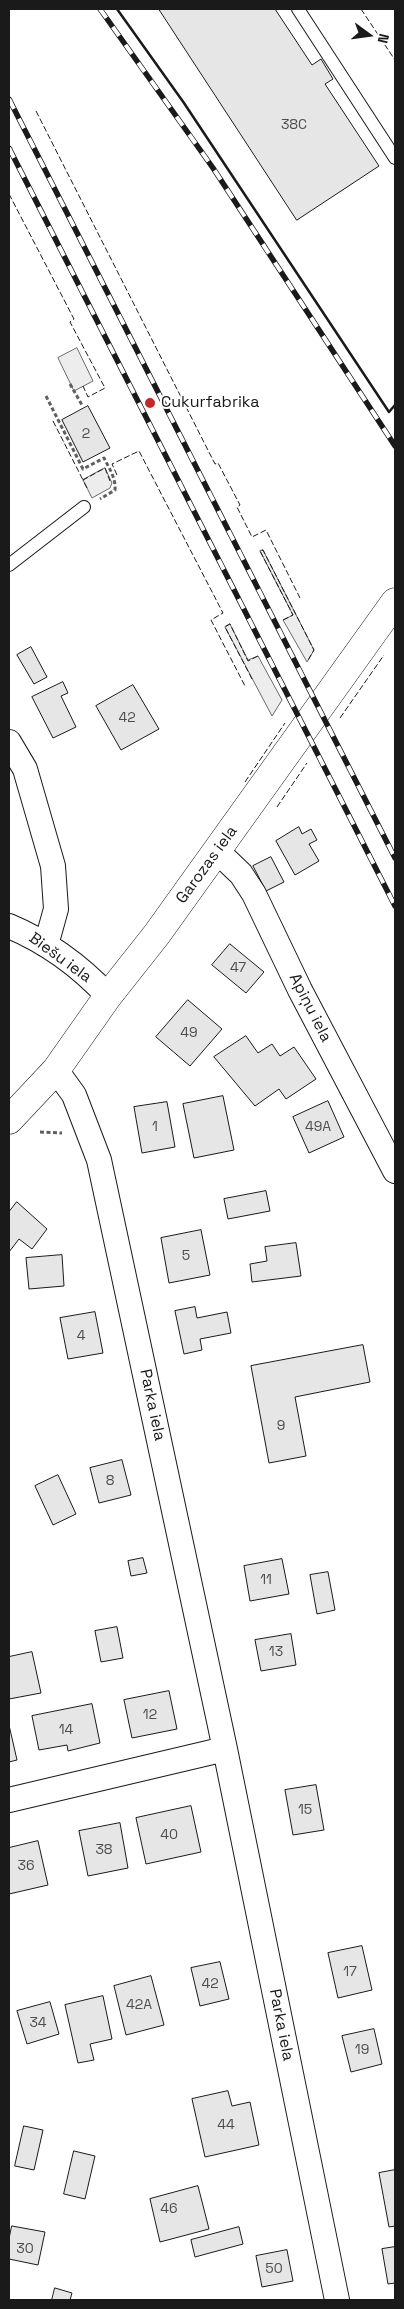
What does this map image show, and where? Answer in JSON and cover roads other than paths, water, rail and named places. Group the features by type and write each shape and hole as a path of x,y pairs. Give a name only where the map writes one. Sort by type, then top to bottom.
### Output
{"main road":[{"name":"Garozas iela","path":"9,1120 56,1070 108,996 157,934 395,602"}],"street":[{"path":"9,742 25,769 53,866 56,909 46,945"},
{"name":"Apiņu iela","path":"217,851 241,874 254,894 300,990 395,1171"},
{"name":"Biešu iela","path":"9,926 46,945 78,968 108,996"},
{"name":"Parka iela","path":"56,1070 69,1085 77,1101 99,1160 225,1749 337,2300"},
{"path":"9,1800 225,1749"}],"lane":[{"path":"298,9 395,158"},
{"path":"9,565 84,507"}],"railway":[{"path":"100,9 213,168 395,446"},
{"path":"9,99 395,858"},
{"path":"9,148 395,906"}],"place":[{"name":"Cukurfabrika","path":"150,403"}]}
